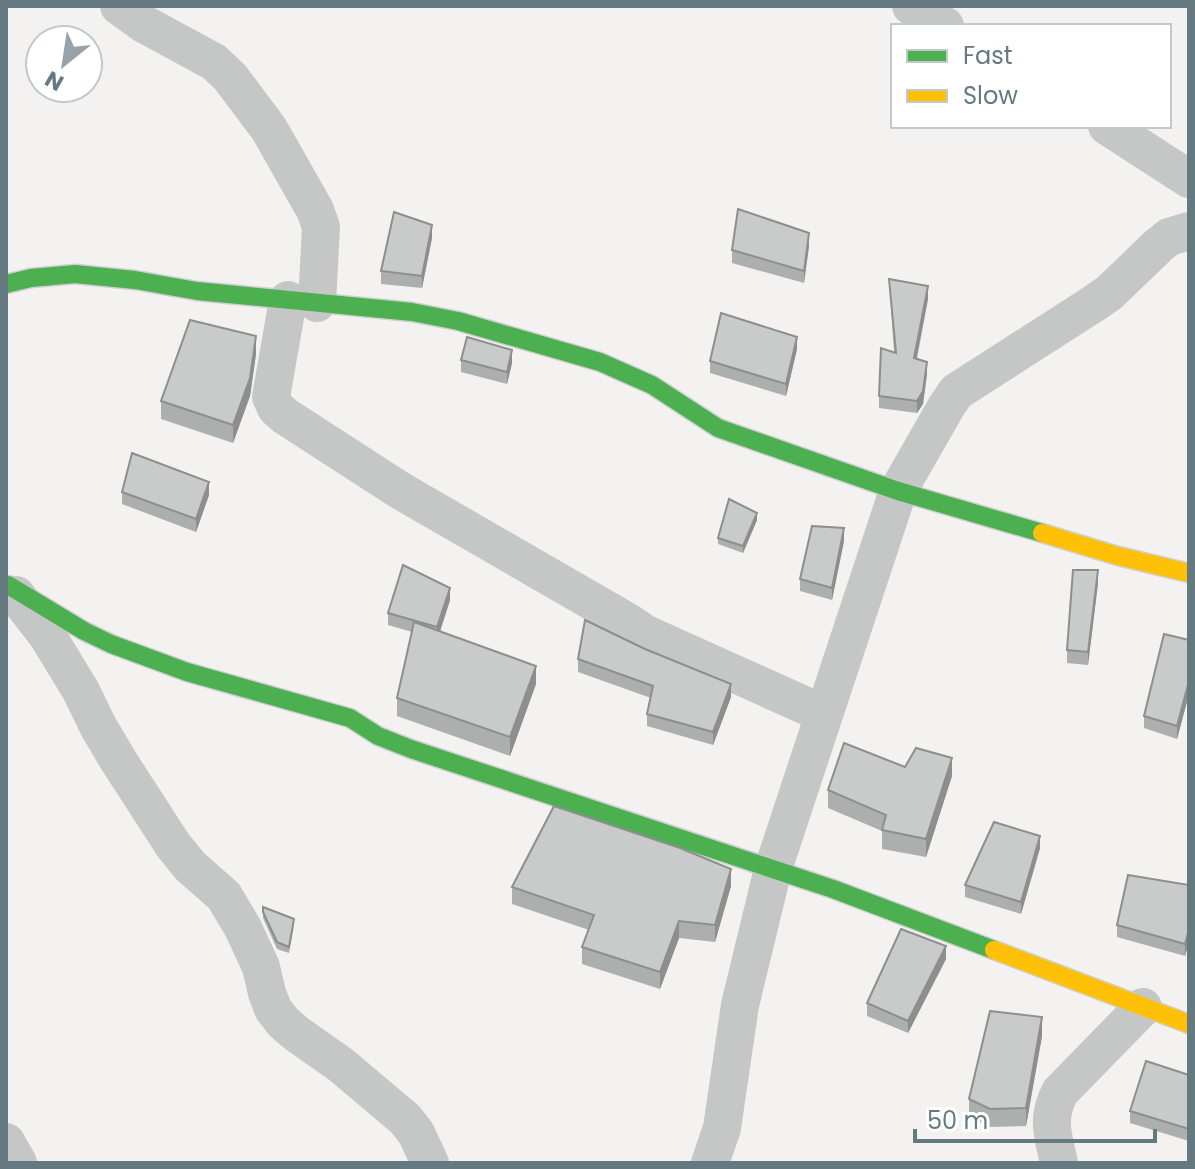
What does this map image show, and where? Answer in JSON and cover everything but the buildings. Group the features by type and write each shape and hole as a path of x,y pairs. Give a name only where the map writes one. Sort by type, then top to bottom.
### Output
{"street":[{"path":"119,6 144,24 214,62 230,77 269,129 315,210 321,227 303,301 271,397 276,408 401,491 644,633 824,714"},
{"path":"911,6 942,24"},
{"path":"1110,128 1189,179"},
{"path":"710,1163 722,1128 740,1005 773,869 898,491 956,392 1109,293 1169,237 1189,231"},
{"path":"6,284 75,274 197,291 412,312 458,321 600,362 652,385 718,428 898,491 1118,556 1189,573"},
{"path":"7,584 84,631 174,668 350,718 378,736 411,749 833,889 1189,1024"},
{"path":"7,584 47,635 111,749 173,845 190,866 224,896 261,967 267,993 278,1015 297,1034 341,1065 405,1119 416,1133 430,1163"},
{"path":"1059,1163 1051,1129 1052,1108 1060,1092 1143,1007"},
{"path":"6,1142 18,1163"}],"traffic: fast":[{"path":"6,284 75,274 197,291 412,312 458,321 600,362 652,385 718,428 898,491 1042,533"},
{"path":"8,585 111,644 187,672 350,718 378,736 411,749 833,889 994,950"}],"traffic: slow":[{"path":"1042,533 1189,573"},
{"path":"994,950 1189,1024"}]}
